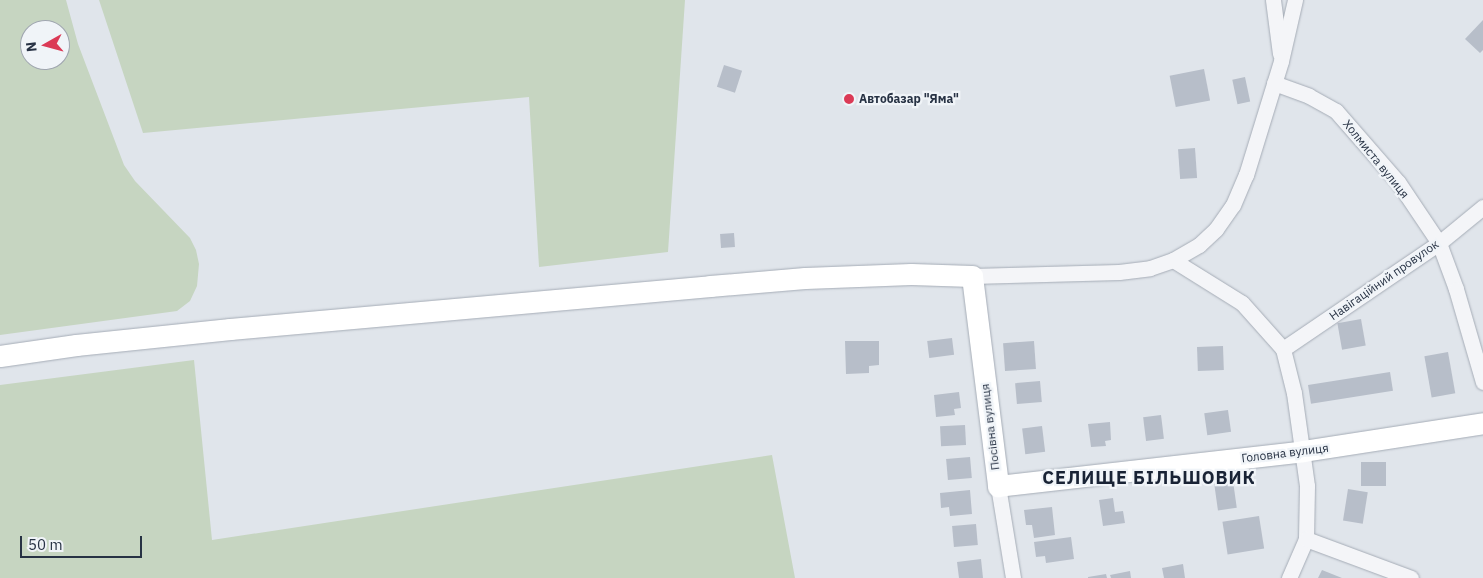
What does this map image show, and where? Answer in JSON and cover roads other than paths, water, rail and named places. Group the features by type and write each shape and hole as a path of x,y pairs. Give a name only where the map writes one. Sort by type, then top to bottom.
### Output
{"street":[{"path":"1273,0 1281,61"},
{"path":"0,356 76,345 230,329 700,286 911,274 972,276 1119,272 1150,268 1173,260 1199,245 1216,229 1233,205 1246,175 1281,61 1295,0"},
{"name":"Холмиста вулиця","path":"1274,84 1308,96 1336,111 1398,182 1439,243 1456,289 1483,382"},
{"name":"Навігаційний провулок","path":"1283,349 1439,243 1483,207"},
{"path":"1173,260 1242,303 1283,349 1294,393 1307,486 1306,539 1289,578"},
{"name":"Посівна вулиця","path":"972,276 998,486 1013,578"},
{"name":"Головна вулиця","path":"998,486 1302,452 1483,423"},
{"path":"1306,539 1411,578"}],"place":[{"name":"Автобазар \"Яма\"","path":"849,99"}],"district":[{"name":"СЕЛИЩЕ БІЛЬШОВИК","path":"1149,478"}]}
